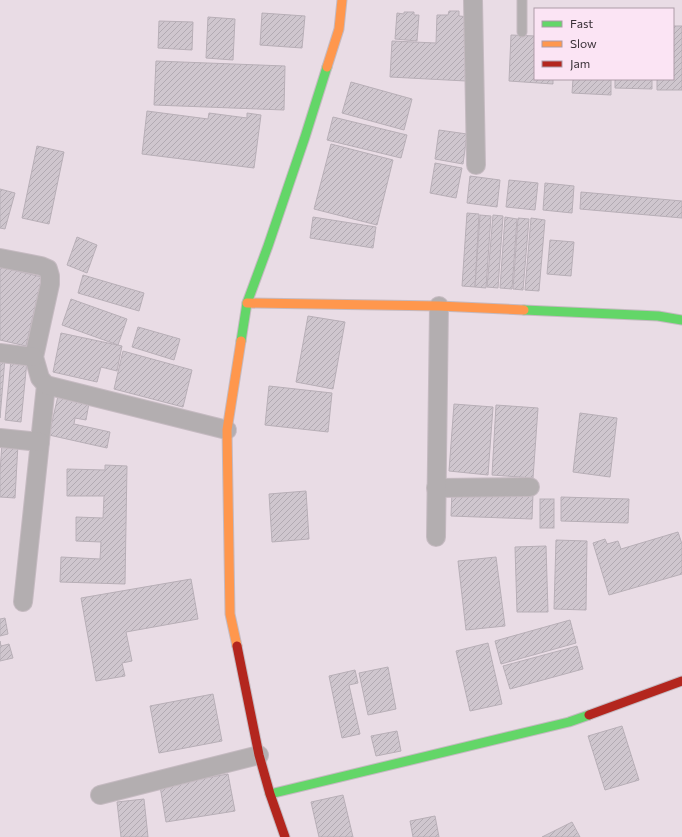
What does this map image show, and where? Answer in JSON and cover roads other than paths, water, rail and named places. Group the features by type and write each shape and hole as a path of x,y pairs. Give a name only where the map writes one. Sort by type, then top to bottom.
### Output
{"street":[{"path":"285,837 270,794 259,755 230,614 227,430 247,302 268,246 305,137 339,29 342,0"},
{"path":"473,0 476,165"},
{"path":"0,258 41,266 48,269 50,284 34,357 40,378 46,385 227,430"},
{"path":"247,302 439,306 658,316 682,320"},
{"path":"436,537 439,306"},
{"path":"0,353 34,357"},
{"path":"23,602 46,385"},
{"path":"0,438 40,442"},
{"path":"436,488 530,487"},
{"path":"270,794 569,722 682,681"},
{"path":"100,795 259,755"}],"lane":[{"path":"522,0 522,32"}]}
